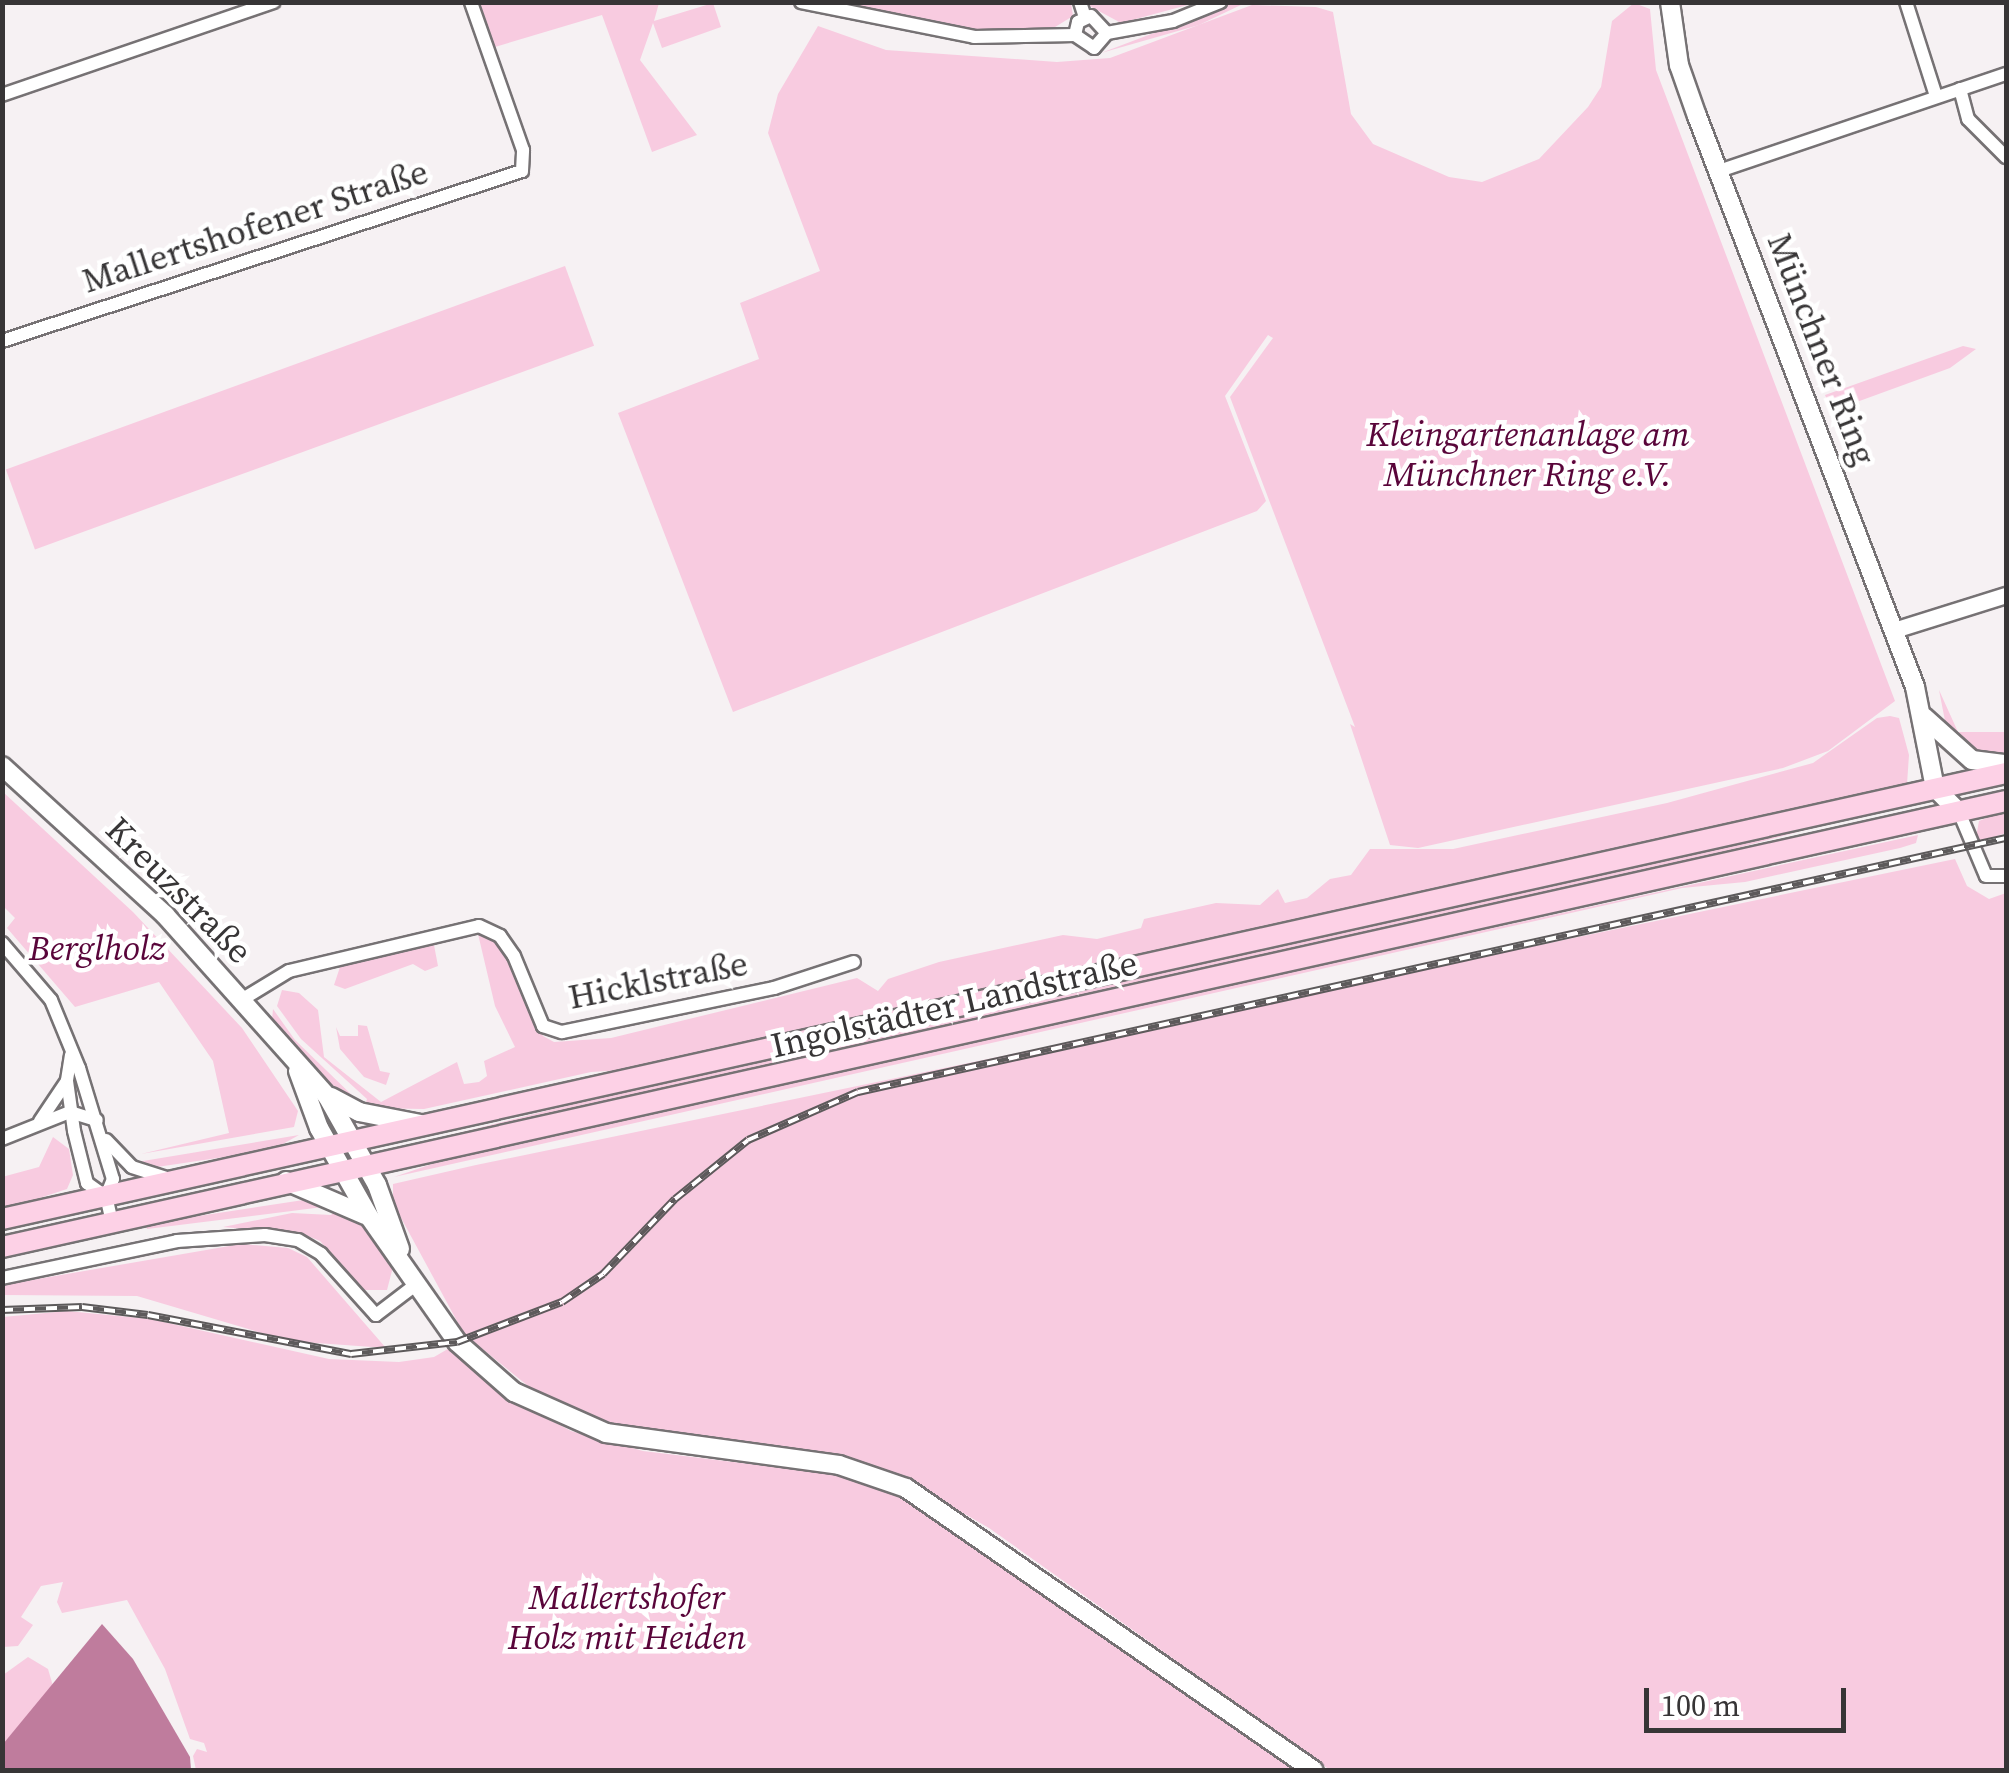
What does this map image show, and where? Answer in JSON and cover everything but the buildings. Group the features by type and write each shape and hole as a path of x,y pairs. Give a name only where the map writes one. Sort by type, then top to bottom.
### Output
{"main road":[{"name":"Münchner Ring","path":"1670,2 1679,65 1894,630 1923,717 1935,788"},
{"name":"Münchner Ring","path":"1923,717 1972,760 2006,764"},
{"path":"1951,745 1961,783 1959,812"},
{"name":"Kreuzstraße","path":"2,766 165,915 243,1000 298,1071 327,1096 359,1112 424,1125"},
{"name":"Ingolstädter Landstraße","path":"2,1220 2006,773"},
{"path":"1935,788 1959,812"},
{"name":"Ingolstädter Landstraße","path":"2,1247 2006,801"},
{"name":"Kreuzstraße","path":"298,1071 328,1146 370,1218 406,1266"},
{"name":"Kreuzstraße","path":"327,1096 368,1167 406,1266"},
{"path":"286,1181 350,1204 370,1218"},
{"path":"406,1266 457,1342 514,1392 574,1422 662,1446 840,1466 906,1488 1314,1770"}],"street":[{"path":"2,95 273,2"},
{"name":"Mallertshofener Straße","path":"2,341 524,166 470,2"},
{"path":"801,2 974,37 1075,35 1094,48 1107,33 1174,20 1220,2"},
{"path":"1080,2 1086,17"},
{"path":"1906,2 1936,96"},
{"path":"1075,35 1086,17"},
{"path":"1086,17 1100,19 1107,33"},
{"path":"1720,171 2006,74"},
{"path":"1960,89 1975,130 2006,157"},
{"path":"1894,630 2006,595"},
{"path":"1959,812 1986,876 2006,876"},
{"name":"Hicklstraße","path":"243,1000 289,971 479,926 500,936 514,956 543,1026 562,1032 774,988 854,962"},
{"path":"2,943 51,1000 84,1082 113,1179 106,1196 112,1223"},
{"path":"71,1055 66,1081 87,1183 106,1196"},
{"path":"66,1081 84,1082"},
{"path":"40,1121 66,1081"},
{"path":"2,1139 70,1112 97,1120"},
{"path":"104,1139 132,1167 176,1181"},
{"path":"2,1278 164,1243 265,1235 298,1240 322,1254 376,1315 418,1284"}],"green space":[{"path":"480,3 659,3 654,21 713,3 721,27 662,48 653,23 640,60 697,135 652,152 602,15 495,47"},
{"path":"846,3 1071,3 1073,16 1047,32 986,31"},
{"path":"1084,3 1195,3 1121,23"},
{"path":"1233,3 1245,3 1199,25 1101,53"},
{"name":"Kleingartenanlage am Münchner Ring e.V.","path":"1634,3 1650,9 1656,70 1895,701 1828,751 1783,768 1418,848 1390,845 1350,724 1355,727 1230,397 1273,338 1268,335 1225,396 1266,501 1257,511 733,712 618,413 759,359 740,303 820,271 768,133 778,94 818,26 886,50 1057,62 1110,58 1252,5 1316,7 1333,12 1351,114 1373,144 1449,177 1482,182 1539,159 1588,107 1601,87 1612,21"},
{"path":"565,266 594,346 35,549 6,470"},
{"path":"1963,346 1976,349 1950,368 1832,411 1825,395"},
{"path":"1939,690 1958,732 2006,732 2006,755 1969,751 1946,726"},
{"path":"1877,718 1899,718 1909,755 1907,784 1897,789 639,1069 591,1072 424,1109 364,1108 367,1099 301,1039 277,1006 282,990 299,993 318,1010 324,1057 381,1102 457,1062 464,1084 479,1082 487,1076 484,1061 515,1047 495,1006 478,934 498,942 543,1036 554,1042 611,1038 857,978 878,991 888,979 939,962 1063,935 1097,939 1141,928 1144,919 1216,903 1260,905 1278,889 1285,903 1307,898 1330,879 1351,875 1370,849 1453,849 1667,803 1813,763"},
{"name":"Berglholz","path":"3,792 133,912 242,1028 298,1111 294,1127 141,1154 229,1133 213,1061 159,982 75,1007 7,928 15,918 3,906"},
{"path":"1911,802 1624,878 380,1153 640,1087"},
{"path":"2006,810 2006,833 1975,843 1979,821"},
{"path":"1918,835 1916,843 1900,848 1745,882 1682,888 394,1177 464,1153"},
{"path":"1955,859 1967,886 1989,899 2006,893 2006,1770 1330,1770 989,1528 906,1480 647,1434 597,1422 543,1398 464,1334 393,1203 393,1184 476,1165"},
{"path":"434,945 438,966 425,971 413,964 345,989 334,985 340,967"},
{"path":"273,1009 295,1040 358,1101 328,1088 272,1020"},
{"path":"358,1025 367,1026 380,1071 390,1073 386,1085 364,1077 340,1049 336,1027 340,1036 358,1036"},
{"path":"299,1135 272,1150 157,1167 137,1162"},
{"path":"53,1137 69,1149 73,1175 67,1189 3,1210 2,1177 39,1167"},
{"path":"310,1199 331,1206 147,1229 146,1224"},
{"path":"340,1207 366,1227 394,1263 387,1290 363,1290 320,1241 303,1234 223,1227 292,1213 331,1215"},
{"path":"241,1244 288,1248 307,1257 386,1348 289,1341 137,1296 3,1295 3,1285"},
{"name":"Mallertshofer Holz mit Heiden","path":"67,1311 150,1319 329,1359 399,1362 434,1357 453,1346 508,1397 571,1431 643,1451 839,1475 904,1496 1305,1770 196,1770 193,1756 197,1749 207,1752 204,1743 190,1739 165,1669 127,1600 62,1613 57,1602 63,1582 41,1586 21,1617 33,1625 18,1646 3,1647 3,1317"},
{"path":"28,1657 48,1669 53,1686 3,1744 3,1675"}],"shaded area":[{"path":"102,1624 133,1659 190,1757 191,1770 3,1770 3,1744"}],"railway":[{"path":"2,1310 82,1307 148,1315 351,1354 457,1342 562,1302 603,1274 675,1199 748,1140 858,1092 2006,838"}]}
